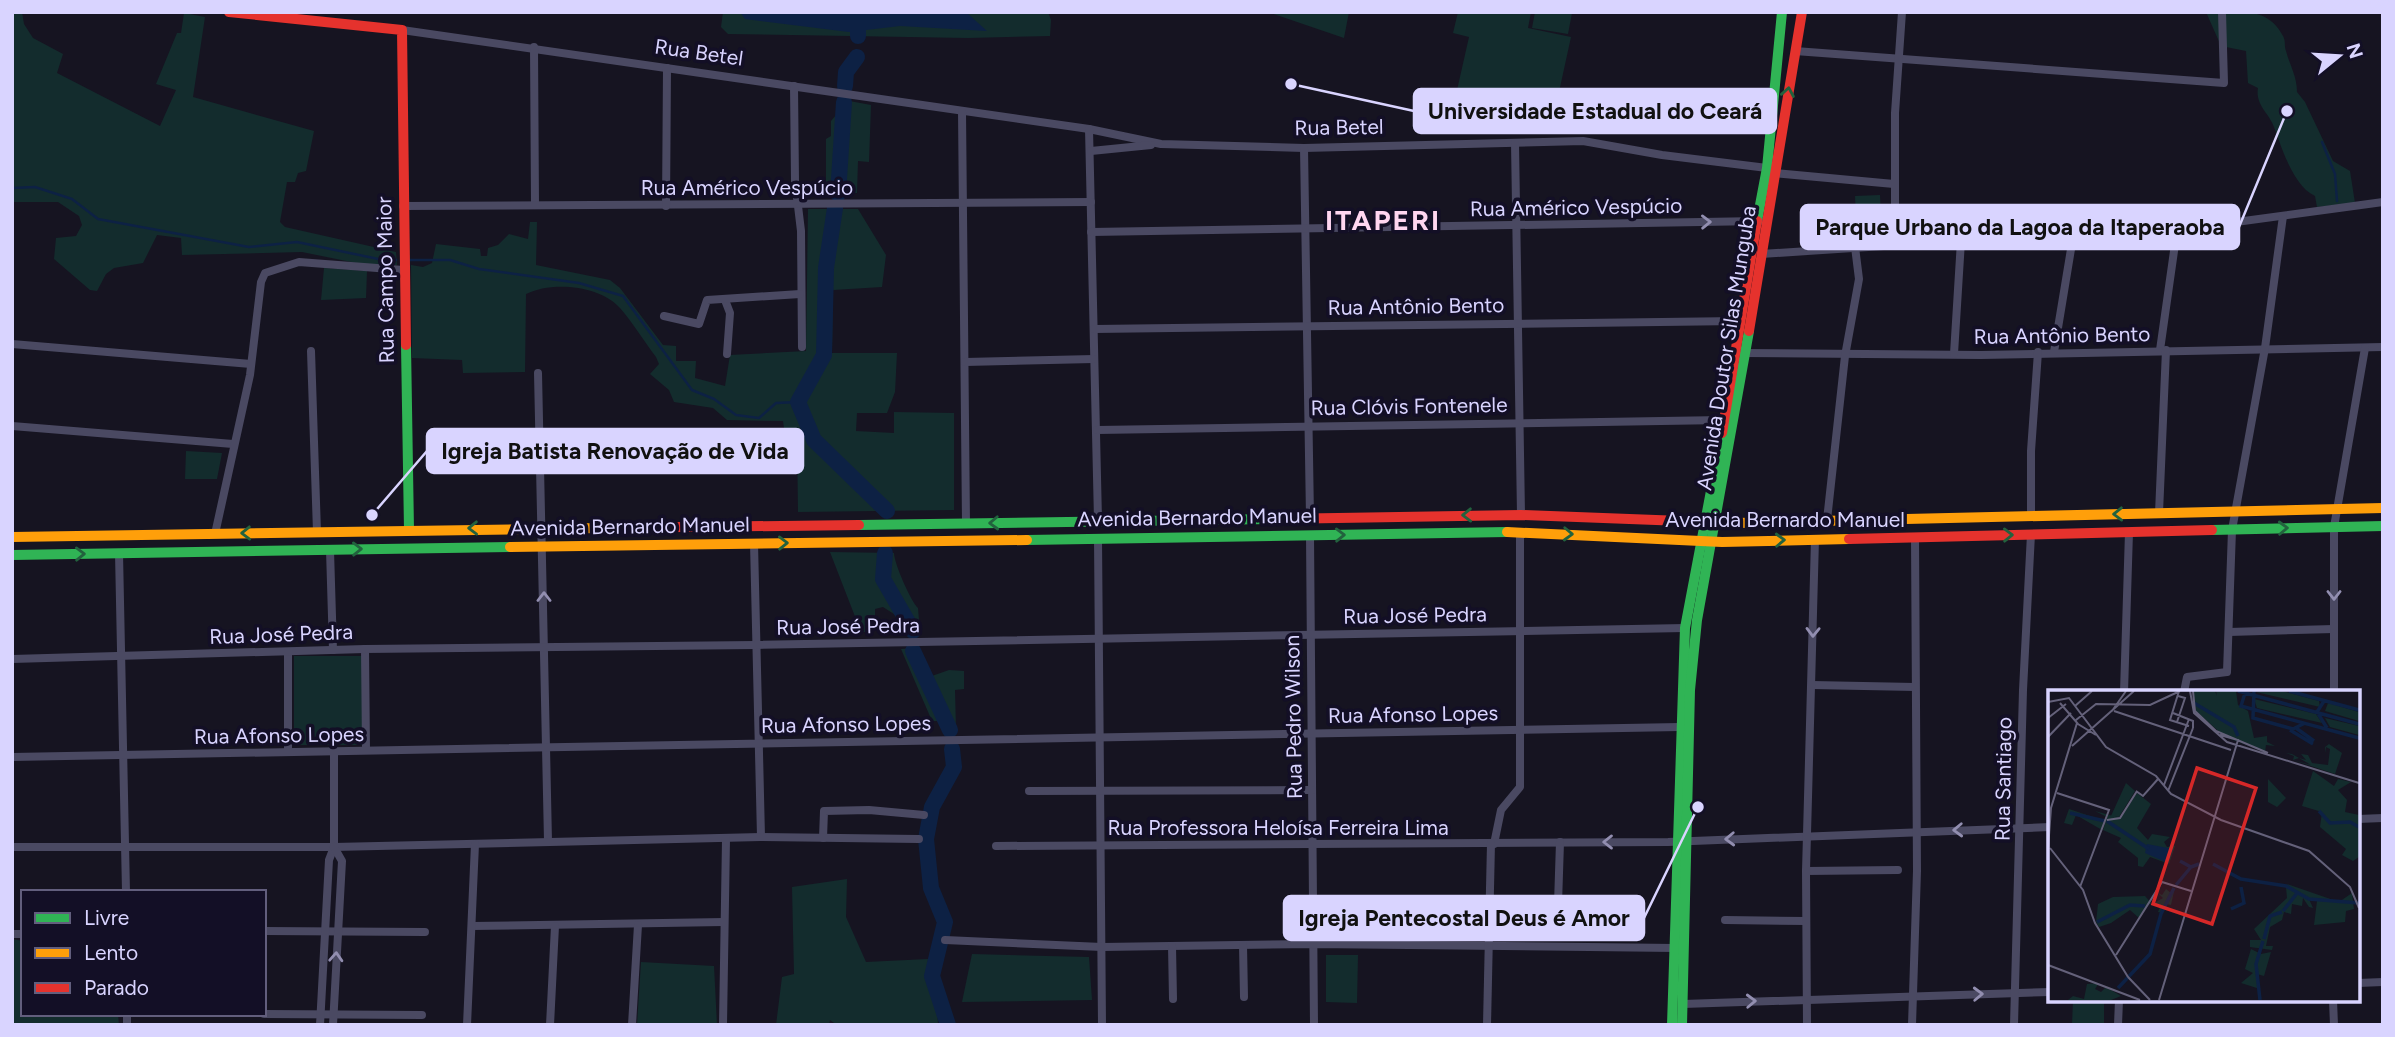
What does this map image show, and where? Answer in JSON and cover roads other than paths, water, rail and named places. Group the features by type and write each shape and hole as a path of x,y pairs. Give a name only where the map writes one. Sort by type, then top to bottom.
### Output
{"main road":[{"name":"Rua Betel","path":"229,12 402,30"},
{"name":"Avenida Doutor Silas Munguba","path":"1770,170 1775,54 1782,12"},
{"name":"Avenida Doutor Silas Munguba","path":"1712,521 1723,420 1739,321 1762,221 1802,12"},
{"name":"Rua Campo Maior","path":"402,30 403,270 409,530"},
{"path":"1775,54 1795,51"},
{"name":"Avenida Doutor Silas Munguba","path":"1682,1025 1680,727 1685,628 1712,521 1761,254 1762,221"},
{"name":"Avenida Bernardo Manuel","path":"12,537 542,527 966,524 1521,515 1712,521 1827,520 2383,508"},
{"path":"1063,521 1058,529 1063,539"},
{"path":"1025,522 1031,529 1027,539"},
{"name":"Avenida Bernardo Manuel","path":"12,555 1520,532 1707,542 2383,526"},
{"path":"620,527 620,545"},
{"name":"Avenida Doutor Silas Munguba","path":"1672,1025 1693,647 1707,542"}],"street":[{"path":"1895,245 1894,184 1902,12"},
{"path":"1795,51 2224,83 2222,12"},
{"name":"Rua Betel","path":"402,30 1089,129 1161,144"},
{"path":"534,47 535,204"},
{"path":"666,206 667,68"},
{"path":"794,86 801,231 802,347"},
{"path":"962,111 966,524"},
{"path":"1089,129 1098,520"},
{"name":"Rua Betel","path":"1091,151 1161,144 1304,148 1602,142 1662,155 1894,184"},
{"path":"1515,143 1521,515"},
{"path":"1304,148 1310,517"},
{"name":"Rua Américo Vespúcio","path":"403,206 1091,202"},
{"path":"1761,254 1961,241 2112,227 2134,232 2177,229 2383,202"},
{"path":"2184,690 2187,677 2227,672 2232,530 2265,348 2283,216"},
{"name":"Rua Américo Vespúcio","path":"1091,232 1762,221"},
{"path":"2159,513 2163,350 2177,229"},
{"path":"2054,352 2074,230"},
{"path":"1954,354 1961,241"},
{"path":"1827,520 1845,356 1859,279 1855,247"},
{"path":"215,534 251,364 261,282 268,271 299,262 403,270"},
{"path":"664,316 700,323 706,301 800,294"},
{"path":"725,300 730,313 727,354"},
{"name":"Rua Antônio Bento","path":"1094,329 1739,321"},
{"path":"12,344 251,364"},
{"name":"Rua Antônio Bento","path":"1743,353 1845,356 2383,347"},
{"path":"2334,690 2334,527 2365,348"},
{"path":"311,351 317,532"},
{"path":"2031,516 2031,451 2038,352"},
{"path":"965,362 1094,359"},
{"path":"538,373 544,547 548,841"},
{"name":"Rua Clóvis Fontenele","path":"1097,430 1723,420"},
{"path":"12,426 233,444"},
{"path":"1487,1025 1492,843 1501,810 1520,787 1520,532"},
{"path":"2124,690 2129,532"},
{"name":"Rua Santiago","path":"2014,1025 2031,534"},
{"name":"Rua Pedro Wilson","path":"1310,535 1314,1025"},
{"path":"1912,1025 1915,537"},
{"path":"1098,538 1101,1025"},
{"path":"1807,1025 1806,871 1815,539"},
{"path":"754,543 761,837"},
{"path":"330,550 333,650"},
{"path":"120,553 126,890"},
{"name":"Rua José Pedra","path":"12,659 365,649 755,645 1685,628"},
{"path":"2229,632 2334,629"},
{"path":"365,649 366,750"},
{"path":"288,653 288,751"},
{"path":"1812,685 1914,687"},
{"name":"Rua Afonso Lopes","path":"12,757 1680,727"},
{"path":"320,1025 329,860 334,847 334,750"},
{"path":"1029,791 1312,790"},
{"path":"823,838 824,811 869,810 924,815"},
{"path":"2360,819 2383,818"},
{"name":"Rua Professora Heloísa Ferreira Lima","path":"996,846 1682,841 2048,827"},
{"path":"12,847 334,847 761,837 919,839"},
{"path":"723,1025 726,839"},
{"path":"1558,904 1560,842"},
{"path":"467,1025 475,844"},
{"path":"332,1025 342,861 334,847"},
{"path":"1806,871 1898,870"},
{"path":"1726,920 1806,921"},
{"path":"472,926 723,922"},
{"path":"632,1025 638,925"},
{"path":"551,1025 555,926"},
{"path":"266,931 324,929 425,932"},
{"path":"945,940 1102,947 1314,944 1675,947"},
{"path":"1243,944 1244,998"},
{"path":"1172,946 1173,999"},
{"path":"2360,983 2383,982"},
{"path":"1683,1004 2048,992"},
{"path":"2118,1025 2119,1002"},
{"path":"2333,1002 2333,1025"},
{"path":"266,1014 422,1015"}],"water":[{"path":"740,12 966,12 987,31 900,26 849,32 745,19"}],"waterway":[{"path":"858,12 858,36"},
{"path":"12,16 12,25"},
{"path":"845,86 846,72 857,57"},
{"path":"838,194 844,102"},
{"path":"2322,142 2335,174 2337,201"},
{"path":"12,188 35,187 72,199 98,219 249,247 297,242 383,260 396,260"},
{"path":"835,208 826,268 824,355 798,402 814,440 887,511"},
{"path":"409,260 450,260 479,269 579,283 623,296 692,390 714,399 736,415 759,418 776,403 798,402"},
{"path":"885,553 883,579 913,631"},
{"path":"913,651 950,730"},
{"path":"948,1025 932,976 945,922 931,888 926,839 932,807 954,767 952,749"}],"place":[{"name":"Universidade Estadual do Ceará","path":"1291,84"},
{"name":"Parque Urbano da Lagoa da Itaperaoba","path":"2287,111"},
{"name":"Igreja Batista Renovação de Vida","path":"372,515"},
{"name":"Igreja Pentecostal Deus é Amor","path":"1698,807"}],"district":[{"name":"ITAPERI","path":"1383,220"}]}
